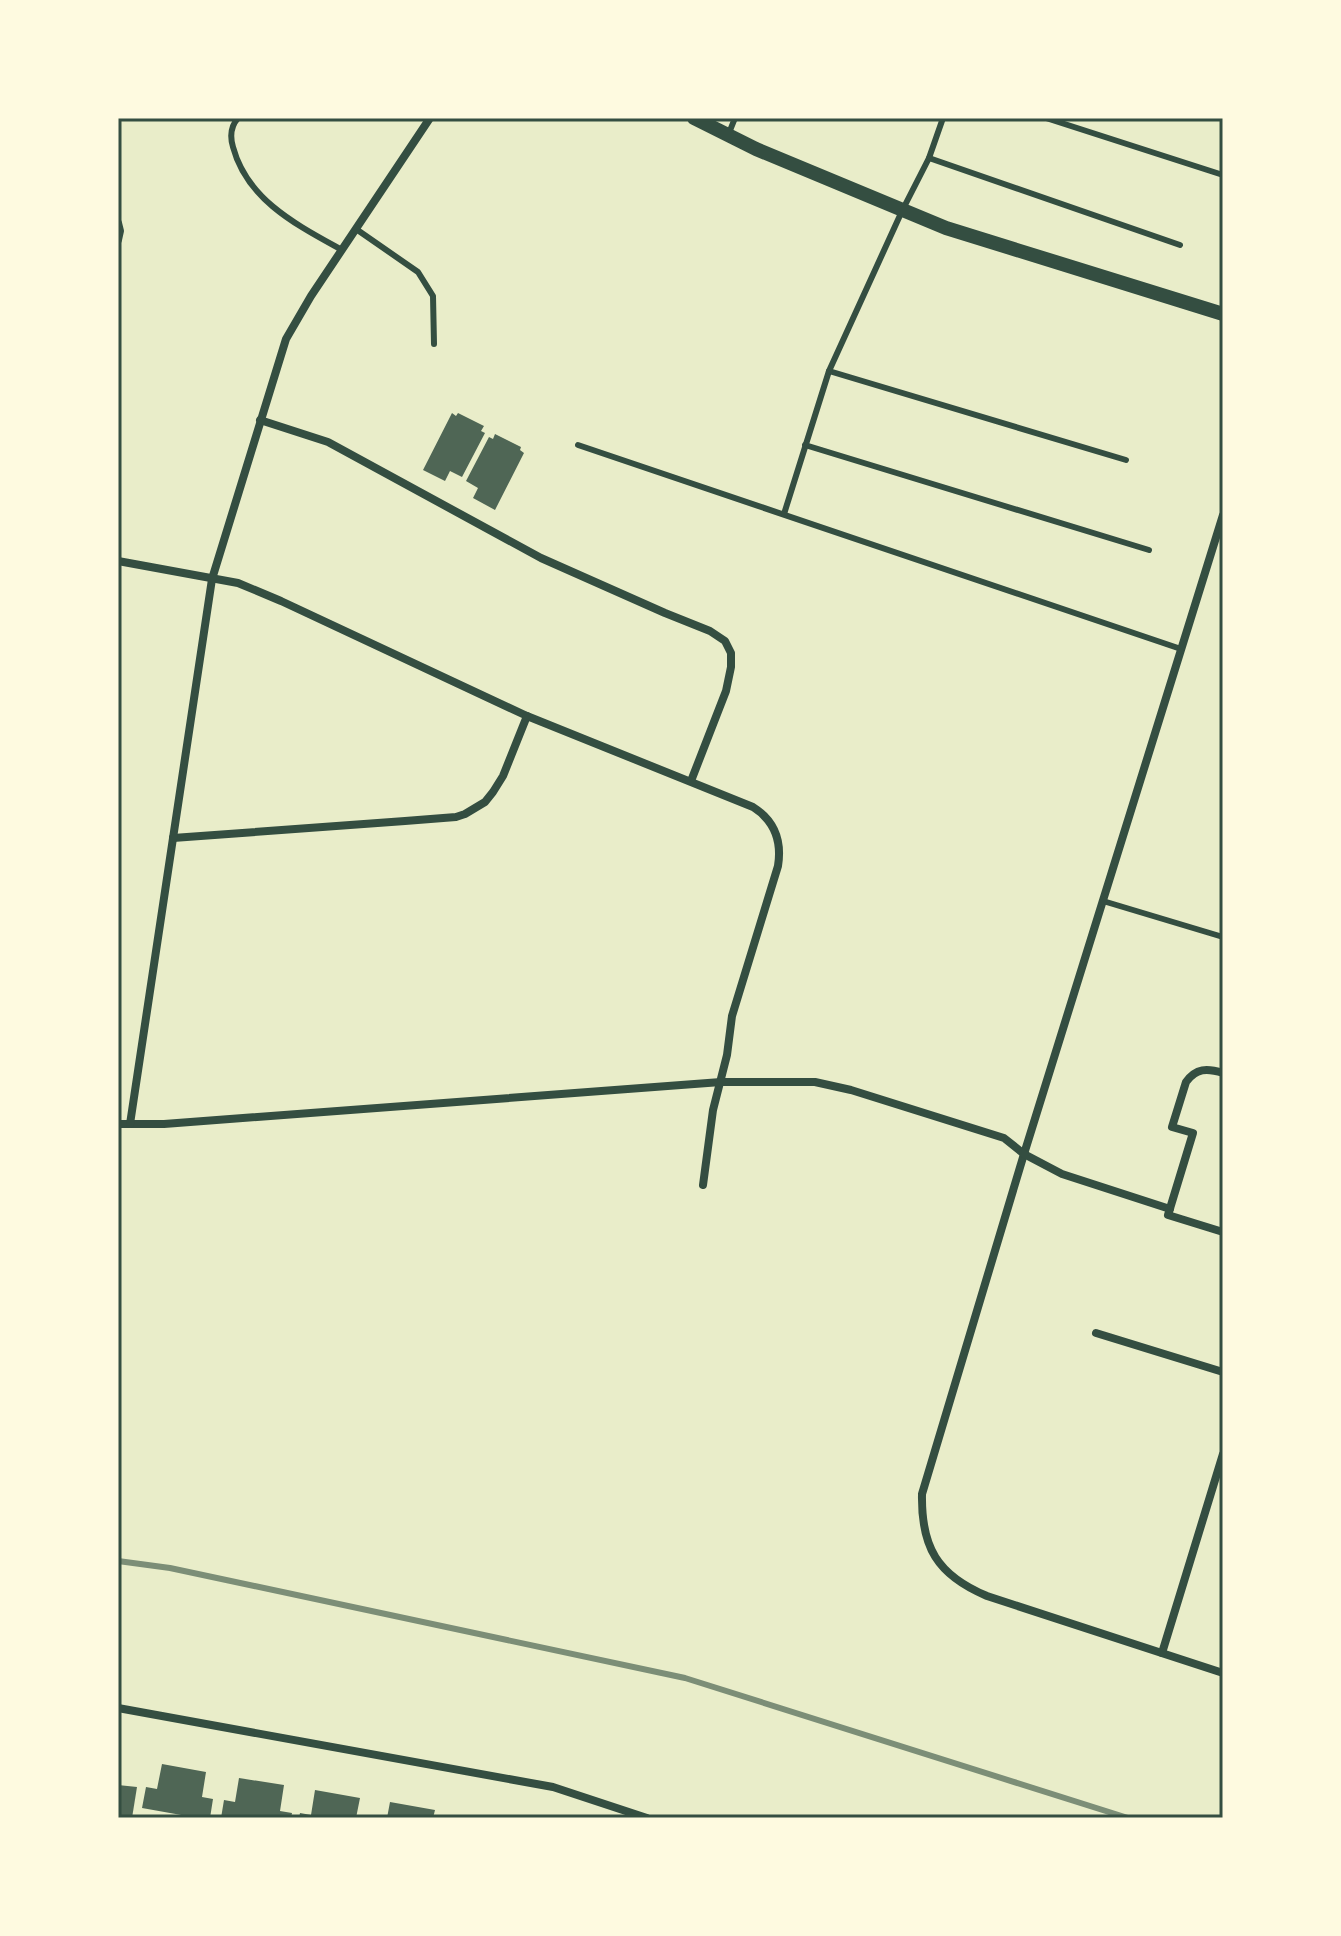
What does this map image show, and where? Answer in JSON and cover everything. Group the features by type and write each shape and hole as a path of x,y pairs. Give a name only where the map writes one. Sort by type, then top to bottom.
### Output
{"street":[{"path":"130,1124 212,579 286,339 311,296 430,118"},
{"path":"694,118 756,149 946,228 1223,314"},
{"path":"118,223 118,240"},
{"path":"260,420 328,442 541,558 710,631 725,641 731,653 726,691 691,781"},
{"path":"1223,515 1024,1154 922,1494 921,1518 925,1537 936,1558 949,1574 965,1586 987,1596 1223,1673"},
{"path":"118,561 238,583 527,716 691,781 762,813 776,831 778,866 732,1016 727,1055 713,1110 703,1185"},
{"path":"173,838 465,814 485,802 493,792 503,776 527,716"},
{"path":"1223,1073 1202,1069 1186,1082 1172,1127 1193,1133 1168,1215 1223,1232"},
{"path":"118,1124 164,1124 721,1082 815,1082 851,1090 1004,1138 1024,1154 1062,1174 1170,1209"},
{"path":"1096,1333 1223,1372"},
{"path":"1162,1653 1223,1454"},
{"path":"118,1708 553,1787 647,1818"},
{"path":"611,1818 614,1808"}],"lane":[{"path":"238,118 233,123 231,140 250,184 267,203 293,222 342,250"},
{"path":"729,135 735,118"},
{"path":"784,514 829,371 929,158 943,118"},
{"path":"1046,118 1223,175"},
{"path":"929,158 1180,245"},
{"path":"356,229 418,272 433,296 434,344"},
{"path":"829,371 1126,460"},
{"path":"578,445 1181,649"},
{"path":"805,445 1149,550"},
{"path":"1103,901 1223,937"}],"building":[{"path":"452,413 484,426 481,431 485,433 462,477 450,471 445,481 423,470"},
{"path":"495,434 521,447 524,453 495,510 473,498 478,488 466,481 489,437 493,439"},
{"path":"162,1764 206,1772 202,1797 213,1799 210,1818 142,1808 146,1787 157,1789"},
{"path":"239,1778 284,1785 280,1811 292,1813 291,1818 221,1818 224,1800 235,1802"},
{"path":"118,1785 137,1787 132,1818 118,1818"},
{"path":"315,1790 360,1798 356,1818 299,1818 300,1813 311,1815"},
{"path":"390,1802 435,1810 433,1818 387,1818"}],"railway":[{"path":"118,1561 170,1568 685,1678 1128,1818"}]}
